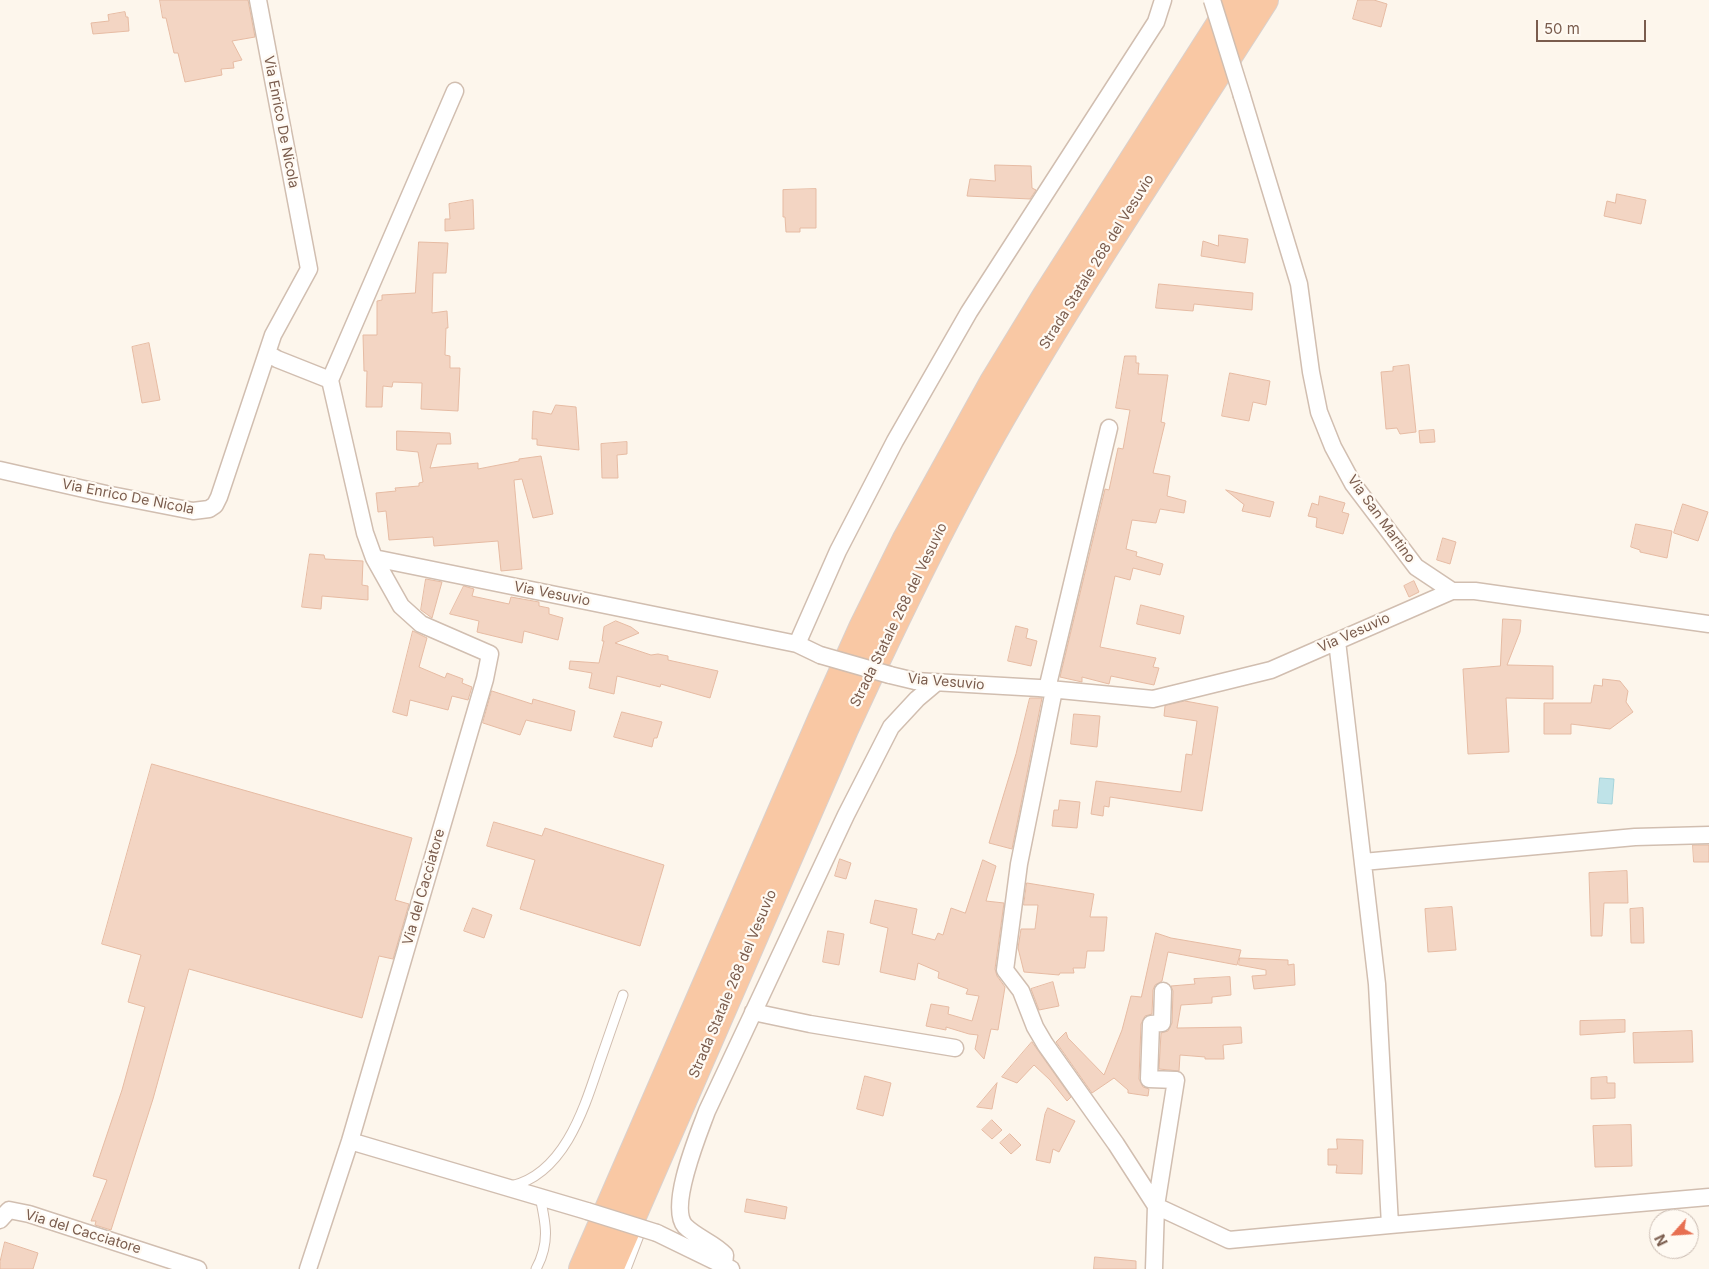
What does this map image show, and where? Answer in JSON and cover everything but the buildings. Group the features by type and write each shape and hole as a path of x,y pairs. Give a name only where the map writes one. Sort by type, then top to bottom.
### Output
{"highway":[{"name":"Strada Statale 268 del Vesuvio","path":"583,1269 823,717 863,628 907,539 999,374 1108,199 1236,0"},
{"name":"Strada Statale 268 del Vesuvio","path":"609,1269 840,737 928,552 1018,388 1264,0"}],"street":[{"name":"Via Enrico De Nicola","path":"0,470 193,511 209,509 215,505 272,356 273,335 309,269 258,0"},
{"path":"797,644 838,551 895,441 969,312 1156,22 1163,0"},
{"name":"Via San Martino","path":"1212,0 1299,284 1311,372 1319,412 1333,447 1353,484 1416,567 1452,590 1475,591 1709,624"},
{"path":"374,558 365,533 327,379 455,91"},
{"path":"272,356 327,379"},
{"path":"1109,428 1050,689 1019,864 1005,970 1021,991 1035,1027 1045,1044 1116,1144 1156,1206 1229,1240 1709,1197"},
{"name":"Via Vesuvio","path":"374,558 797,644 820,655 915,681 1050,689 1152,699 1271,670 1452,590"},
{"name":"Via del Cacciatore","path":"308,1269 350,1142 485,679 490,654 421,624 402,606 374,558"},
{"path":"1337,641 1377,984 1390,1225"},
{"path":"727,1267 726,1255 717,1246 700,1238 684,1224 679,1206 689,1160 701,1127 753,1012 846,815 891,727 917,699 936,683"},
{"path":"1363,862 1635,837 1709,835"},
{"path":"1154,1269 1156,1206 1176,1080 1149,1078 1151,1024 1162,1023 1163,991"},
{"path":"753,1012 810,1024 955,1048"},
{"path":"350,1142 587,1211 657,1234 727,1267"},
{"name":"Via del Cacciatore","path":"0,1220 10,1210 29,1214 198,1269"}],"lane":[{"path":"506,1187 522,1183 540,1173 562,1149 572,1133 585,1106 623,995"},
{"path":"650,1201 660,1153"},
{"path":"536,1269 546,1242 545,1218 540,1197"},
{"path":"626,1269 645,1220"}],"water":[{"path":"1600,778 1614,779 1612,804 1598,803"}]}
